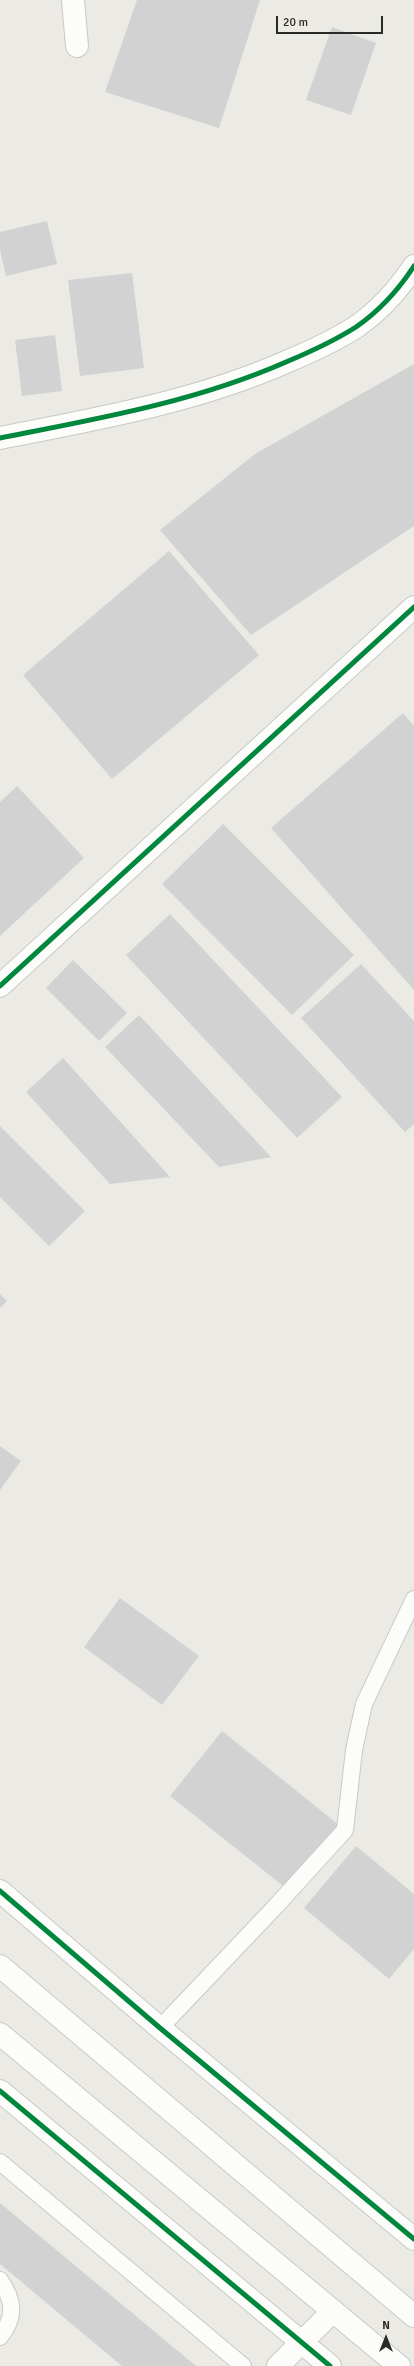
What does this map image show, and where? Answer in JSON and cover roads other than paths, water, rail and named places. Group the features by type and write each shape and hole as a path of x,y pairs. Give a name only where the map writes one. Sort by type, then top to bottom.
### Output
{"main road":[{"path":"73,0 77,46"},
{"path":"0,438 115,416 187,398 260,373 313,350 356,326 382,305 404,281 414,266"},
{"path":"0,986 414,607"},
{"path":"0,1891 160,2028 414,2239"},
{"path":"0,1966 414,2316"},
{"path":"0,2034 399,2366"},
{"path":"0,2091 330,2366"},
{"path":"278,2366 332,2311"}],"lane":[{"path":"160,2028 275,1908 345,1830 354,1750 364,1704 414,1599"},
{"path":"0,2162 243,2366"},
{"path":"0,2280 10,2298 12,2317 0,2337"}]}
